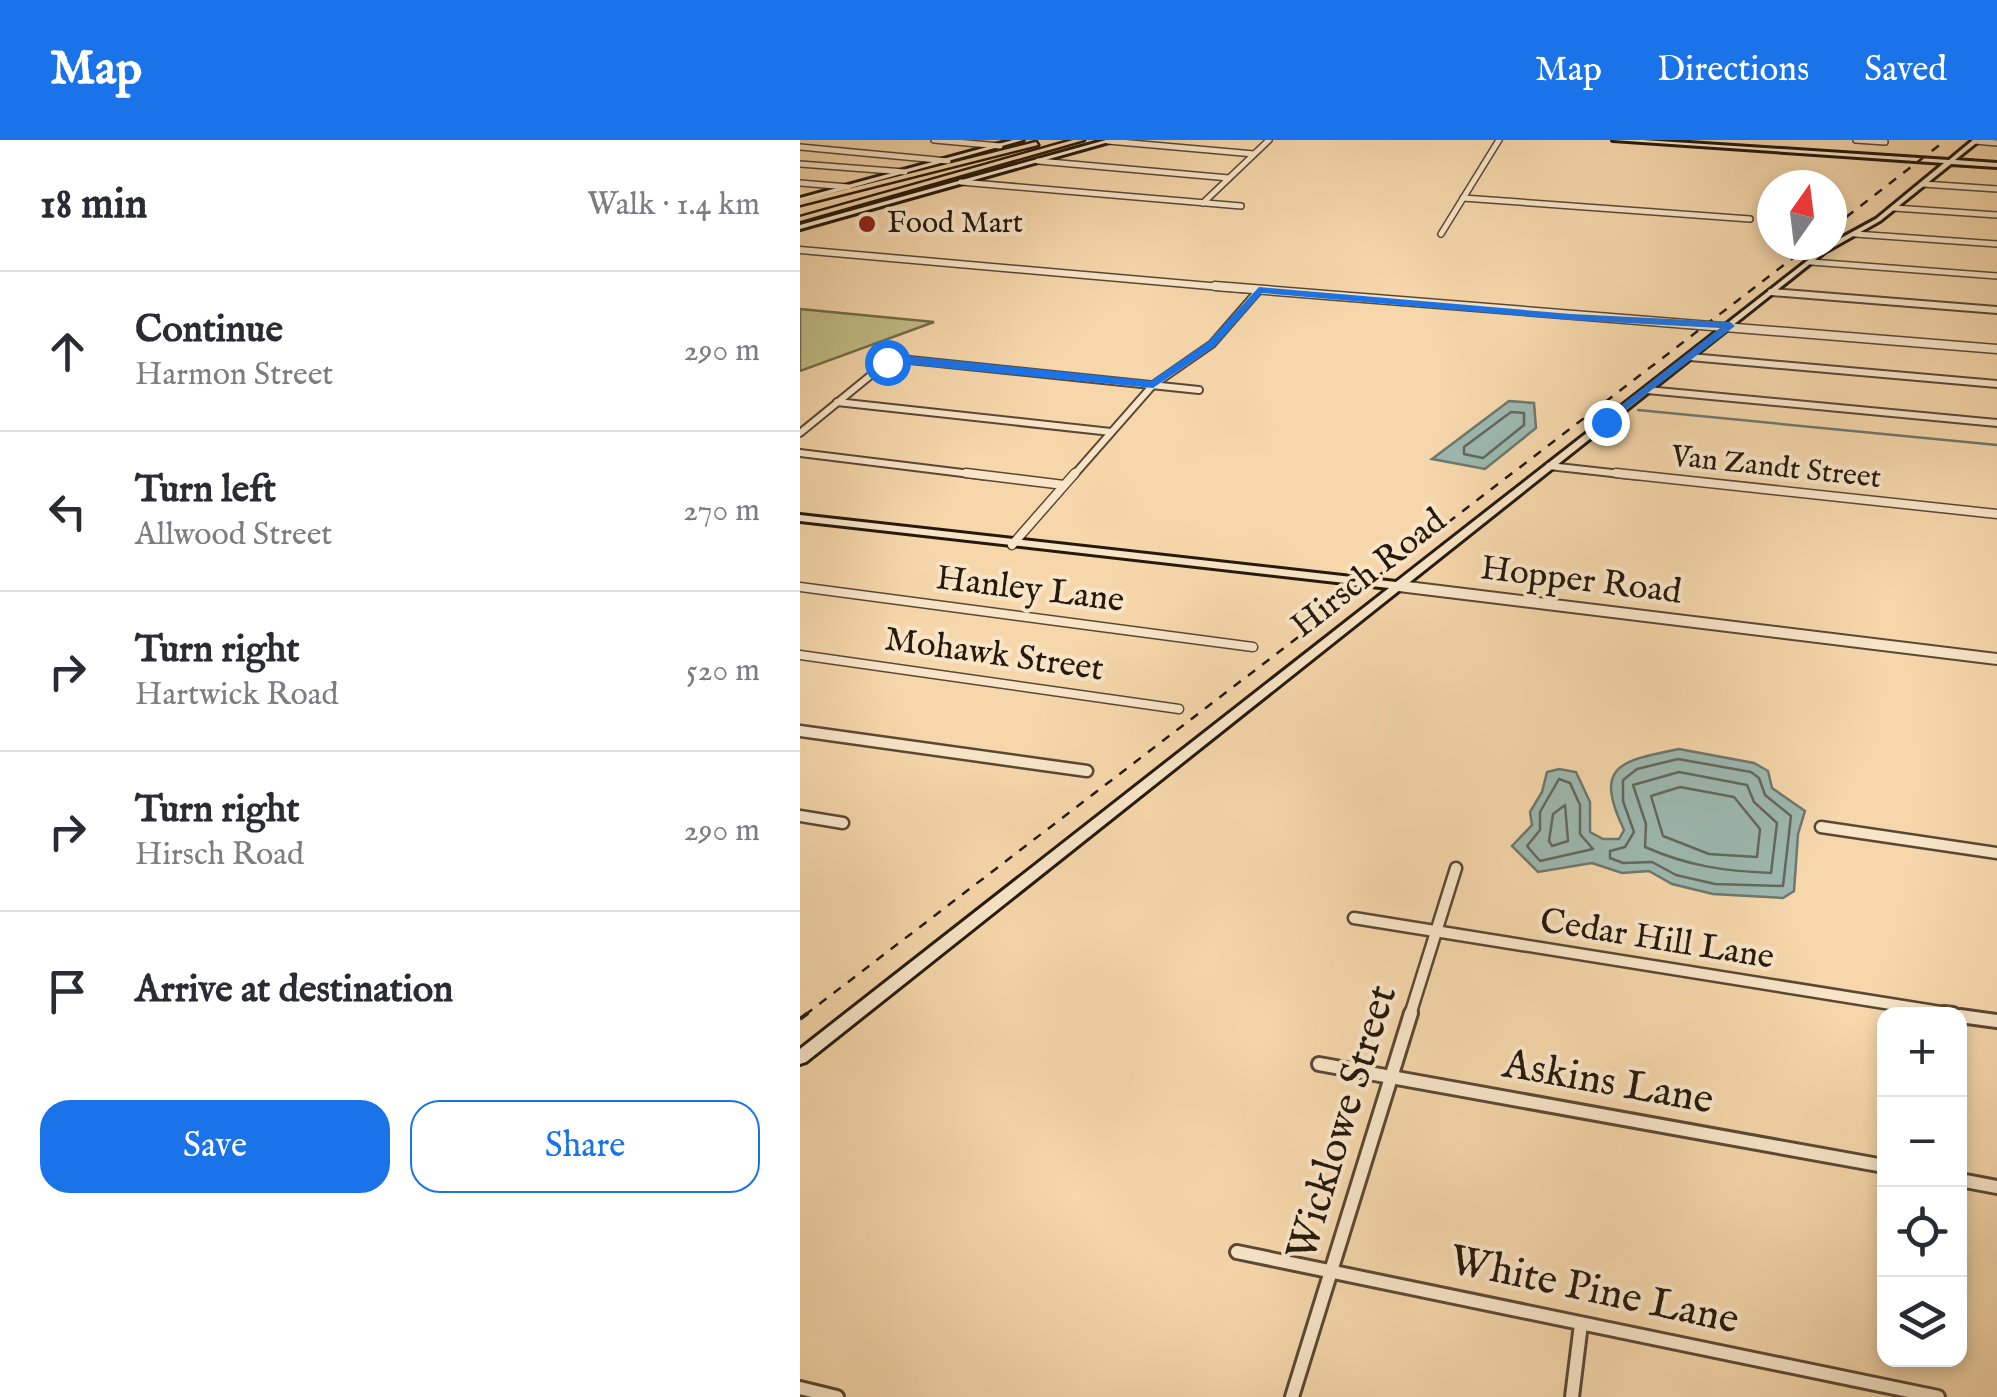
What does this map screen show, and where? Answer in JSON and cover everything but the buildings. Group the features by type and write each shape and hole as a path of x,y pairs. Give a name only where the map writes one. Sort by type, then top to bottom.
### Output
{"highway":[{"path":"800,209 1051,140"},
{"path":"800,209 1068,140"},
{"path":"819,222 1081,140"},
{"path":"800,209 1024,156"}],"main road":[{"path":"800,209 848,187 1020,140"},
{"path":"1616,140 1997,165"},
{"path":"800,227 1110,141"},
{"name":"Hirsch Road","path":"800,1058 1771,292 1894,208 1976,141"},
{"name":"Hopper Road","path":"800,518 1399,586"}],"street":[{"path":"934,140 1000,146"},
{"path":"1189,150 1200,140"},
{"path":"1202,203 1268,140"},
{"path":"1441,234 1499,140"},
{"path":"1856,140 1886,141"},
{"path":"1110,141 1254,154"},
{"path":"1870,157 1886,141"},
{"path":"1976,141 1997,142"},
{"path":"800,147 948,161"},
{"path":"1038,161 1229,178"},
{"path":"800,164 905,172"},
{"path":"961,182 1241,206"},
{"path":"800,183 848,187"},
{"path":"1923,184 1997,190"},
{"path":"1464,198 1750,219"},
{"path":"1894,208 1997,216"},
{"path":"1855,234 1997,244"},
{"path":"800,250 1558,316 1997,349"},
{"path":"1811,262 1997,276"},
{"path":"1012,545 1153,385 1212,344 1259,290"},
{"path":"1771,292 1997,310"},
{"path":"1690,356 1997,384"},
{"path":"800,433 887,362 900,359 1199,390"},
{"path":"1647,390 1997,422"},
{"path":"837,402 1111,432"},
{"path":"800,453 1064,485"},
{"name":"Van Zandt Street","path":"1549,466 1997,514"},
{"name":"Hopper Road","path":"1399,586 1997,660"},
{"name":"Hanley Lane","path":"800,587 1254,647"},
{"name":"Mohawk Street","path":"800,656 1180,709"},
{"path":"800,731 1087,771"},
{"path":"800,816 843,823"},
{"path":"1821,827 1997,853"},
{"name":"Wicklowe Street","path":"1292,1397 1456,868"},
{"name":"Cedar Hill Lane","path":"1354,918 1905,1007"},
{"name":"Cedar Hill Lane","path":"1967,1017 1997,1022"},
{"name":"Askins Lane","path":"1319,1064 1877,1165"},
{"path":"1967,1181 1997,1187"},
{"name":"White Pine Lane","path":"1237,1252 1582,1324 1872,1391 1938,1397"},
{"path":"1572,1397 1582,1324"},
{"path":"800,1388 837,1397"}],"shaded area":[{"path":"800,309 934,322 800,371"}],"water":[{"path":"1509,401 1534,403 1536,428 1485,469 1432,459"},
{"path":"1679,749 1754,763 1768,771 1772,788 1805,811 1798,834 1794,891 1783,898 1713,894 1672,884 1649,871 1622,873 1592,863 1538,872 1512,846 1532,825 1530,812 1542,792 1547,772 1559,769 1576,772 1590,802 1590,832 1603,839 1619,839 1624,830 1611,792 1618,770 1641,758"}],"waterway":[{"path":"1638,410 1997,445"}],"railway":[{"path":"1847,216 1946,140"},
{"path":"805,1015 1790,260"},
{"path":"800,1019 808,1013"}],"place":[{"name":"Food Mart","path":"867,224"}],"route":[{"path":"887,362 910,359 1153,385 1212,344 1259,290 1571,317 1730,326 1606,422"}]}
